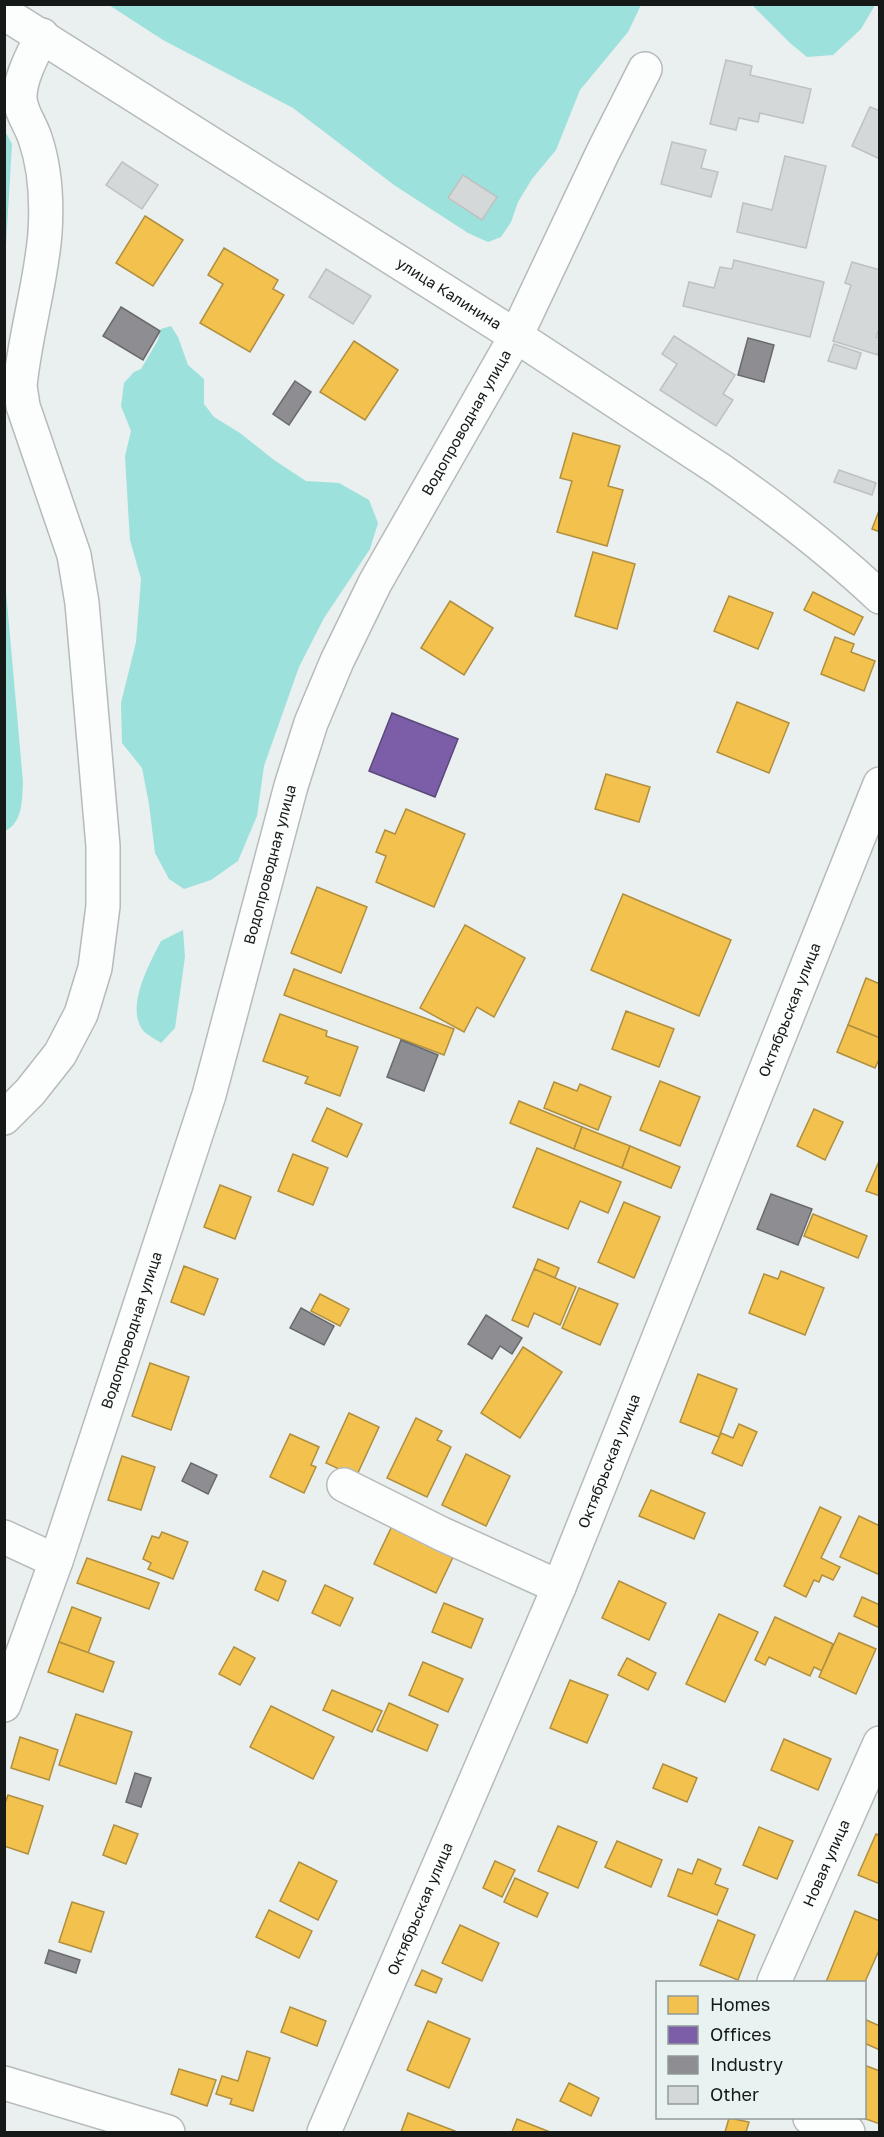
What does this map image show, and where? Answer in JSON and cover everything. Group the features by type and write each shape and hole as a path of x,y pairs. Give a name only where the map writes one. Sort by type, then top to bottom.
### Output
{"street":[{"name":"улица Калинина","path":"4,13 516,336 747,489 857,576 879,597"},
{"path":"4,1118 30,1092 60,1054 81,1014 95,968 103,906 103,846 82,603 74,555 23,406 20,386 45,231 44,186 40,159 35,137 20,106 19,94 42,35"},
{"name":"Водопроводная улица","path":"4,1706 56,1561 209,1095 291,786 311,723 375,583 516,336 645,69"},
{"name":"Октябрьская улица","path":"324,2133 559,1587 879,784"},
{"path":"344,1485 442,1534 559,1587"},
{"path":"4,1537 56,1561"},
{"name":"Новая улица","path":"775,1981 879,1743"},
{"path":"4,2083 168,2133"},
{"path":"813,2119 848,2133"}],"shaded area":[{"path":"109,5 641,5 628,32 580,90 556,150 532,179 518,202 511,222 501,237 488,242 468,233 394,185 293,108 163,40","holes":["463,175 497,197 482,220 448,199"]},
{"path":"752,5 875,5 861,29 833,55 807,57"},
{"path":"5,131 12,144 5,262"},
{"path":"171,326 178,337 188,365 204,379 204,404 214,417 306,481 339,483 369,500 378,523 370,549 324,618 299,667 264,766 257,816 238,861 211,880 184,889 169,879 155,853 142,768 122,743 121,703 136,642 141,579 130,540 125,456 131,431 121,406 124,383 134,372 141,369 158,340 161,329"},
{"path":"5,580 23,782 22,803 18,816 11,827 5,831"},
{"path":"183,930 185,957 175,1028 161,1043 142,1029 138,1019 138,996 146,972 161,941"}],"building: Homes":[{"path":"145,216 183,240 153,286 116,263"},
{"path":"224,248 278,280 273,289 284,295 250,352 200,323 223,284 208,275"},
{"path":"354,341 398,370 365,420 320,392"},
{"path":"573,433 620,446 608,486 623,490 607,546 557,532 572,481 560,478"},
{"path":"880,508 880,532 872,529"},
{"path":"593,552 635,564 617,629 575,616"},
{"path":"813,592 863,617 854,635 804,610"},
{"path":"729,596 773,613 758,649 714,631"},
{"path":"450,601 493,628 464,675 421,648"},
{"path":"835,637 854,644 851,652 875,661 864,691 821,674"},
{"path":"737,702 789,723 769,773 717,752"},
{"path":"606,774 650,787 639,822 595,809"},
{"path":"406,809 465,834 434,907 376,882 386,856 376,852 385,830 395,834"},
{"path":"317,887 367,907 341,973 291,953"},
{"path":"623,894 731,940 699,1016 591,970"},
{"path":"465,925 525,958 494,1017 477,1007 464,1032 420,1008"},
{"path":"294,969 454,1029 444,1055 284,995"},
{"path":"866,978 880,984 880,1038 848,1025"},
{"path":"626,1011 674,1029 659,1067 612,1049"},
{"path":"280,1014 327,1031 326,1036 358,1047 340,1096 305,1083 308,1077 263,1061"},
{"path":"848,1025 880,1038 880,1057 875,1068 837,1052"},
{"path":"660,1081 700,1097 680,1146 640,1130"},
{"path":"554,1082 577,1091 580,1084 611,1097 598,1130 544,1108"},
{"path":"519,1101 582,1127 574,1149 510,1123"},
{"path":"327,1108 362,1124 347,1157 312,1141"},
{"path":"814,1109 843,1122 825,1160 797,1146"},
{"path":"582,1127 630,1146 622,1168 574,1149"},
{"path":"630,1146 680,1167 671,1188 622,1168"},
{"path":"537,1148 621,1182 608,1213 580,1201 568,1229 513,1207"},
{"path":"293,1154 328,1168 313,1205 278,1191"},
{"path":"880,1159 880,1196 866,1191"},
{"path":"220,1185 251,1197 235,1239 204,1227"},
{"path":"624,1202 660,1217 634,1278 598,1262"},
{"path":"813,1214 867,1236 858,1258 804,1236"},
{"path":"538,1259 559,1268 555,1278 534,1269"},
{"path":"184,1266 218,1279 204,1315 171,1302"},
{"path":"534,1269 576,1287 560,1325 534,1313 528,1327 512,1320"},
{"path":"781,1271 824,1288 805,1335 749,1313 764,1274 778,1279"},
{"path":"579,1288 618,1304 600,1345 562,1328"},
{"path":"320,1294 349,1309 340,1326 311,1311"},
{"path":"523,1347 562,1372 520,1438 481,1413"},
{"path":"150,1363 189,1377 171,1430 132,1416"},
{"path":"698,1374 737,1389 719,1437 680,1422"},
{"path":"349,1413 379,1427 356,1477 326,1463"},
{"path":"416,1418 442,1431 437,1440 451,1447 427,1497 387,1478"},
{"path":"739,1424 757,1432 742,1466 712,1453 721,1433 733,1438"},
{"path":"290,1434 319,1447 311,1465 316,1467 304,1493 270,1477"},
{"path":"466,1454 510,1476 486,1526 442,1505"},
{"path":"122,1456 155,1467 141,1510 108,1500"},
{"path":"651,1490 705,1513 694,1539 639,1516"},
{"path":"820,1507 841,1517 821,1558 840,1567 833,1580 822,1575 819,1582 814,1580 806,1597 784,1586"},
{"path":"859,1516 880,1526 880,1575 840,1557"},
{"path":"392,1526 454,1555 436,1593 374,1564"},
{"path":"162,1532 188,1542 173,1579 148,1569 151,1563 143,1559 152,1536 159,1538"},
{"path":"87,1558 159,1583 149,1609 77,1583"},
{"path":"263,1571 286,1581 278,1601 255,1590"},
{"path":"619,1581 666,1603 649,1640 602,1618"},
{"path":"325,1585 353,1598 340,1626 312,1613"},
{"path":"862,1597 880,1605 880,1628 854,1616"},
{"path":"444,1603 483,1619 471,1648 432,1632"},
{"path":"72,1607 101,1618 88,1653 59,1642"},
{"path":"719,1614 758,1632 725,1702 686,1684"},
{"path":"775,1617 833,1644 822,1671 814,1667 810,1676 769,1657 765,1665 755,1660"},
{"path":"839,1633 876,1649 856,1694 819,1677"},
{"path":"59,1642 114,1662 103,1692 48,1672"},
{"path":"234,1647 255,1658 240,1685 219,1674"},
{"path":"627,1658 656,1673 648,1690 618,1675"},
{"path":"423,1662 463,1679 448,1712 409,1695"},
{"path":"570,1680 608,1695 587,1743 550,1728"},
{"path":"332,1690 382,1711 372,1732 323,1710"},
{"path":"389,1703 438,1725 427,1751 377,1730"},
{"path":"271,1706 334,1737 313,1779 250,1747"},
{"path":"76,1714 132,1732 116,1784 59,1765"},
{"path":"20,1737 58,1750 49,1780 11,1768"},
{"path":"784,1739 831,1759 818,1790 771,1770"},
{"path":"663,1764 697,1778 687,1802 653,1788"},
{"path":"8,1795 43,1806 28,1854 4,1846 4,1806"},
{"path":"114,1825 138,1834 126,1864 103,1855"},
{"path":"558,1826 597,1842 578,1888 538,1871"},
{"path":"759,1827 793,1841 777,1879 743,1865"},
{"path":"876,1834 880,1836 880,1884 858,1875"},
{"path":"617,1841 662,1860 651,1887 605,1867"},
{"path":"698,1859 721,1869 715,1884 728,1889 717,1915 668,1896 678,1869 692,1874"},
{"path":"495,1861 515,1870 502,1897 483,1888"},
{"path":"299,1862 337,1881 318,1920 280,1901"},
{"path":"515,1878 548,1893 537,1917 504,1902"},
{"path":"72,1902 104,1912 91,1952 59,1942"},
{"path":"269,1910 312,1931 299,1958 256,1937"},
{"path":"855,1911 880,1921 880,1948 865,1981 826,1981"},
{"path":"718,1920 755,1935 738,1980 700,1965"},
{"path":"460,1925 499,1943 482,1981 442,1963"},
{"path":"422,1970 442,1979 436,1993 415,1985"},
{"path":"290,2007 326,2021 317,2046 281,2032"},
{"path":"866,2020 880,2026 880,2050 866,2044"},
{"path":"428,2021 470,2039 449,2088 407,2070"},
{"path":"247,2051 270,2058 253,2111 230,2104 232,2099 216,2094 222,2076 238,2081"},
{"path":"866,2066 880,2071 880,2124 866,2119"},
{"path":"179,2069 216,2080 207,2106 171,2094"},
{"path":"569,2083 599,2098 591,2116 560,2101"},
{"path":"408,2113 455,2131 401,2132"},
{"path":"517,2119 550,2132 512,2132"},
{"path":"729,2119 749,2122 746,2132 725,2132"}],"building: Offices":[{"path":"392,713 458,739 435,797 369,771"}],"building: Industry":[{"path":"121,307 160,331 143,360 103,336"},
{"path":"748,338 774,345 764,382 738,375"},
{"path":"295,381 311,392 289,425 273,414"},
{"path":"401,1040 438,1055 424,1091 387,1077"},
{"path":"771,1194 812,1209 798,1245 757,1229"},
{"path":"301,1308 334,1326 324,1345 290,1328"},
{"path":"486,1315 522,1338 512,1354 500,1346 492,1359 468,1344"},
{"path":"191,1463 217,1475 208,1494 182,1481"},
{"path":"135,1773 151,1778 141,1807 126,1802"},
{"path":"49,1950 80,1960 76,1973 45,1963"}],"building: Other":[{"path":"726,60 752,66 750,75 811,89 803,123 760,113 758,122 739,118 736,130 710,124"},
{"path":"870,107 880,111 880,159 852,146"},
{"path":"672,142 706,150 701,168 718,172 711,197 661,184"},
{"path":"785,156 826,166 806,248 737,232 743,203 772,210"},
{"path":"122,162 158,185 142,209 106,185"},
{"path":"463,175 497,197 482,220 448,198"},
{"path":"734,260 824,282 810,337 683,306 689,282 714,288 720,267 732,269"},
{"path":"852,262 880,270 880,327 876,337 880,338 878,355 833,341 851,285 845,283"},
{"path":"326,269 371,296 353,324 309,297"},
{"path":"674,336 735,375 723,394 733,400 716,426 660,390 677,364 662,354"},
{"path":"834,344 861,353 856,369 828,361"},
{"path":"839,470 876,483 872,495 834,482"}]}
